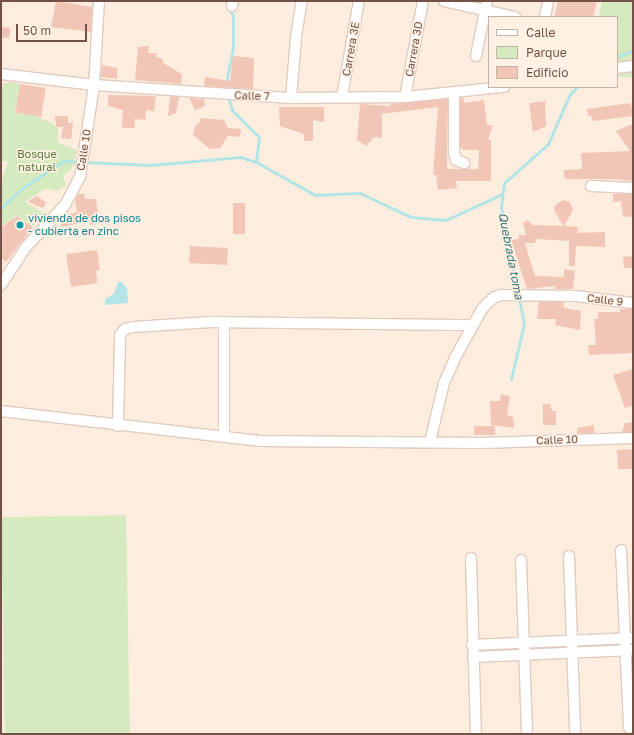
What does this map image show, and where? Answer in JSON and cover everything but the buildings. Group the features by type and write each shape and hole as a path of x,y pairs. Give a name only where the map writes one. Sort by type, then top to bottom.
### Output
{"street":[{"name":"Calle 10","path":"1,285 26,247 65,205 80,177 94,85 99,1"},
{"path":"291,98 296,37 302,1"},
{"name":"Carrera 3E","path":"342,97 359,1"},
{"name":"Carrera 3D","path":"406,97 423,1"},
{"path":"444,1 486,5 513,16"},
{"path":"544,16 548,1"},
{"path":"476,56 486,5"},
{"path":"618,68 633,67"},
{"name":"Calle 7","path":"1,74 94,85 291,98 406,97 496,88"},
{"path":"454,93 454,153 456,160 464,163"},
{"path":"591,186 633,188"},
{"name":"Calle 9","path":"430,442 444,383 472,325 482,309 493,298 501,295 576,296 633,303"},
{"path":"224,322 224,437"},
{"path":"118,426 120,335 125,329 224,322 472,325"},
{"name":"Calle 10","path":"1,411 118,426 268,441 481,443 633,438"},
{"path":"621,550 629,638 629,728"},
{"path":"569,556 570,653 575,732"},
{"path":"471,558 472,645 476,734"},
{"path":"521,560 527,734"},
{"path":"472,645 629,638"},
{"path":"473,657 629,650"}],"green space":[{"path":"602,1 633,1 633,78 618,76 618,16 599,16"},
{"name":"Bosque natural","path":"10,82 20,84 15,113 36,116 53,124 58,129 58,143 77,150 71,170 63,176 66,186 57,191 46,188 25,202 45,214 33,226 17,215 1,226 1,183 8,161 1,161 1,85"},
{"path":"126,515 130,734 5,734 1,517"}],"water":[{"path":"120,281 127,288 128,303 105,305 105,299 114,294 118,282"}],"waterway":[{"path":"226,1 233,16 233,47 226,83"},
{"name":"Quebrada toma","path":"618,57 633,50"},
{"name":"Quebrada toma","path":"511,379 524,324 501,207 504,183 548,144 570,94 576,88"},
{"path":"228,96 232,110 259,137 256,162"},
{"path":"1,208 20,190 63,161 151,165 240,157 256,162 315,195 360,193 411,217 446,220 502,194"}],"place":[{"name":"vivienda de dos pisos - cubierta en zinc","path":"20,225"}]}
